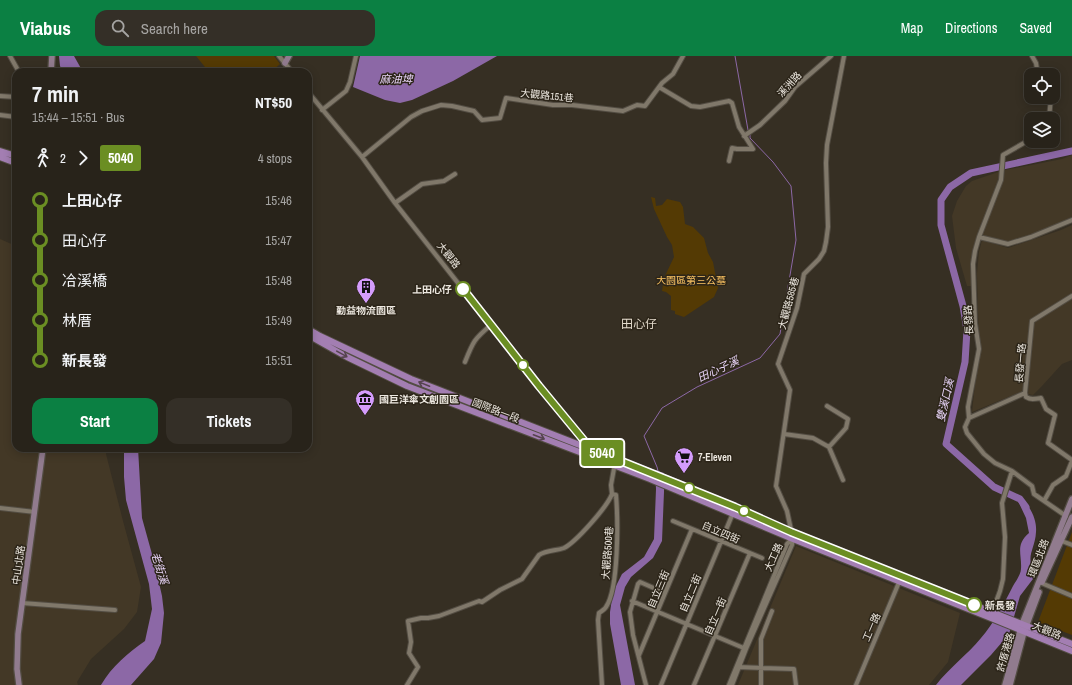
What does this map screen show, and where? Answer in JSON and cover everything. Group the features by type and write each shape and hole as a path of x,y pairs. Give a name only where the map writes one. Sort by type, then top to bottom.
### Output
{"main road":[{"path":"0,151 12,155"},
{"path":"0,157 12,162"},
{"name":"國際路一段","path":"312,331 457,401 592,458"},
{"name":"國際路一段","path":"312,337 347,357 407,386 457,401 591,449"},
{"name":"大觀路","path":"591,449 677,483 734,510"},
{"path":"592,458 791,532 900,579"},
{"path":"734,510 793,539 992,614 1021,627"},
{"name":"大觀路","path":"1021,627 1072,644"},
{"name":"大觀路","path":"1021,627 1072,651"}],"street":[{"path":"10,56 17,68"},
{"path":"51,68 52,56"},
{"path":"279,56 289,68"},
{"path":"285,63 289,56"},
{"path":"322,110 346,91 350,82 356,56"},
{"path":"683,56 673,74 659,87 691,106 700,108 729,101 732,103 739,127 753,149 732,148 729,161"},
{"name":"溪洲路","path":"744,136 760,125 785,101 795,87 831,56"},
{"name":"大觀路585巷","path":"793,539 787,511 776,486 790,390 778,364 797,308 804,274 819,259 824,251 826,242 828,227 826,163 827,145 844,56"},
{"path":"1032,56 1037,68"},
{"name":"大觀路151巷","path":"362,157 411,117 422,111 441,105 474,111 482,120 500,118 506,98 553,105 572,105 623,111 637,105 645,106 659,87"},
{"path":"0,96 12,97"},
{"name":"大觀路","path":"312,97 362,157 396,203 539,386 591,449"},
{"path":"0,115 12,116"},
{"name":"長發路","path":"1024,143 1003,155 1001,180 979,237 974,264 975,323 979,349 968,407 968,418 965,427 967,433 984,454 995,463 1012,471 1032,486 1034,494 1069,516"},
{"path":"396,203 422,184 444,181 455,174"},
{"path":"979,237 1008,244 1031,237 1072,220"},
{"name":"長發一路","path":"968,418 1025,393 1032,321 1072,296"},
{"path":"464,362 477,336 491,324"},
{"path":"1025,393 1026,397 1028,398 1041,398 1046,409 1055,415 1048,443 1072,460 1066,476 1053,485 1044,501"},
{"path":"827,406 848,418 846,428 828,447"},
{"path":"784,434 813,438 828,447 843,480"},
{"path":"591,449 592,458"},
{"name":"中山北路","path":"19,685 17,669 18,634 42,452"},
{"name":"大觀路500巷","path":"407,685 418,667 409,653 411,642 408,621 439,616 479,601 482,602 500,590 522,580 539,554 564,548 581,534 607,504 612,494 614,466 617,459"},
{"path":"992,614 1000,591 1004,564 1005,537 1002,503 1012,471"},
{"name":"大觀路500巷","path":"602,685 598,620 599,613 606,607 609,600 615,578 616,561 618,512 616,495 612,494"},
{"name":"環區北路","path":"1021,627 1069,516 1072,500"},
{"path":"0,508 34,512"},
{"name":"自立二街","path":"661,685 734,510"},
{"name":"自立四街","path":"673,521 762,558"},
{"name":"自立三街","path":"639,655 692,529"},
{"name":"大工路","path":"729,685 792,545 793,539"},
{"path":"1058,539 1072,545"},
{"name":"自立一街","path":"694,685 750,553"},
{"name":"工一路","path":"856,685 900,579"},
{"path":"646,685 633,635 630,612 632,601 640,582 665,593"},
{"path":"1040,583 1072,596"},
{"path":"632,601 745,648"},
{"path":"22,603 115,610"},
{"path":"760,685 761,639 772,611"},
{"name":"許厝港路","path":"1005,685 1021,627"},
{"name":"許厝港路","path":"1010,685 1021,627"},
{"path":"737,667 794,669 796,685"},
{"name":"大工路","path":"732,685 737,667"}],"shaded area":[{"path":"1072,155 1072,217 1033,234 1008,242 981,235 1003,181 1005,170 1062,159"},
{"path":"1001,171 977,238 972,284 971,286 967,286 956,248 952,216 957,201 966,186 972,181"},
{"path":"1072,225 1072,294 1030,321 1023,391 972,412 979,348 977,274 979,252 982,240 1008,248"},
{"path":"0,239 12,244 12,452 106,452 141,587 137,612 124,629 91,659 77,682 78,685 0,685"},
{"path":"1072,299 1072,360 1062,364 1033,395 1028,394 1033,322"},
{"path":"796,546 960,613 948,662 929,685 738,685"}],"green space":[{"path":"196,56 274,56 280,64 276,68 206,68"},
{"name":"大園區第三公墓","path":"651,197 655,198 656,206 662,205 667,199 680,202 683,207 685,224 693,227 704,238 708,253 713,262 718,288 714,297 684,317 675,314 675,311 671,310 671,296 662,291 664,278 674,257 672,245 654,209"},
{"path":"1072,532 1072,635 1038,622"}],"water":[{"path":"59,56 74,56 81,68 61,68"},
{"name":"麻油埤","path":"360,56 497,56 453,81 412,100 400,103 385,100 353,87"},
{"path":"124,452 138,452 142,518 162,596 164,613 161,643 154,659 131,685 101,685 105,678 121,660 145,641 152,609 149,584 126,500"},
{"path":"655,470 664,473 662,541 653,558 631,577 625,587 620,605 635,685 621,685 610,624 613,592 622,574 644,557 654,539 656,489"},
{"path":"1024,500 1036,523 1035,539 1030,558 1036,575 1020,596 1009,634 991,655 961,685 936,685 986,632 1021,571 1020,550 1022,542 1029,533 1026,518 1018,501"}],"waterway":[{"name":"田心子溪","path":"735,56 748,130"},
{"name":"田心子溪","path":"658,471 644,436 662,408 697,387 760,358 780,334 796,240 791,186 773,162 750,138 750,135"},
{"name":"雙溪口溪","path":"1026,507 1020,499 994,487 946,444 965,362 967,330 963,306 941,225 941,200 950,187 971,173 1072,151"}],"bus line":[{"name":"5040","path":"463,289 539,386 591,449 735,507 791,532 974,605"}],"place":[{"name":"上田心仔","path":"463,289"},
{"name":"勤益物流園區","path":"366,304"},
{"name":"國巨洋傘文創園區","path":"365,416"},
{"name":"7-Eleven","path":"684,474"},
{"name":"新長發","path":"974,605"}],"district":[{"name":"田心仔","path":"639,324"}],"water label":[{"name":"老街溪","path":"160,568"}]}
